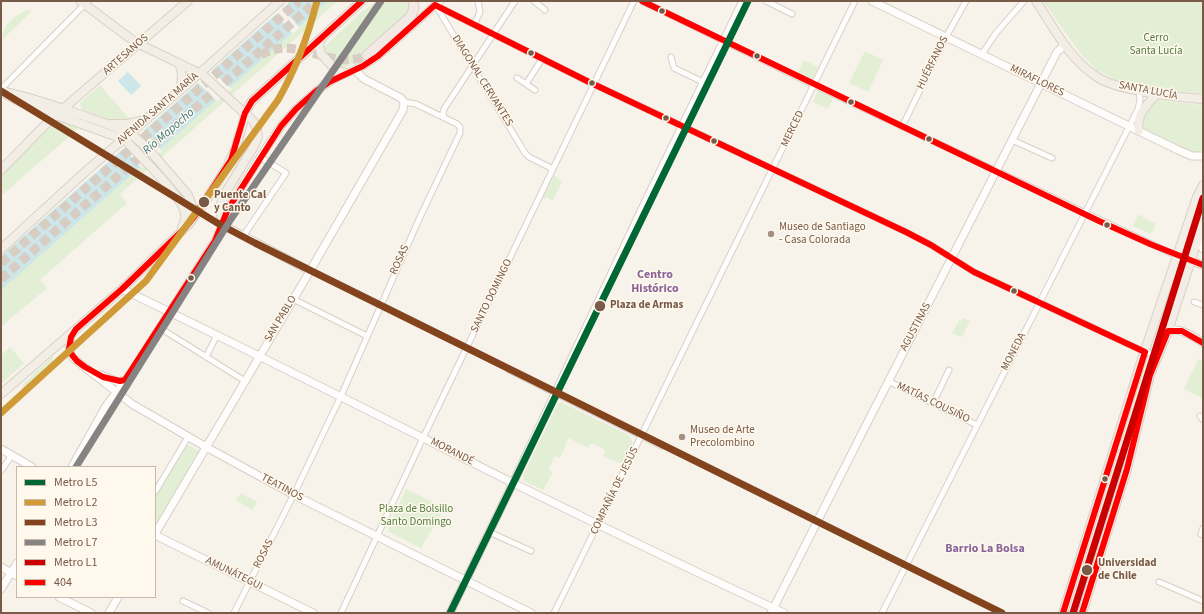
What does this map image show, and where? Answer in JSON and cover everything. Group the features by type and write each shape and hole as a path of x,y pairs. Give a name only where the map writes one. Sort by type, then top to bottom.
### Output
{"highway":[{"path":"367,55 411,16 414,8 413,1"}],"main road":[{"name":"ARTESANOS","path":"2,168 57,115 188,1"},
{"name":"AVENIDA SANTA MARÍA","path":"1,249 129,138 145,120 179,91 202,75 280,1"},
{"path":"1,394 122,289 189,224 227,167 236,147 245,113 255,97 362,1"},
{"path":"450,613 556,394 639,215 743,1"},
{"name":"MIRAFLORES","path":"872,1 1188,155 1194,157 1203,156"},
{"name":"SANTA LUCÍA","path":"1036,1 1065,45 1079,62 1098,77 1116,85 1139,90 1203,99"},
{"path":"84,2 138,44 202,75 245,113 255,125 258,134 257,139 224,194 220,208 223,225"},
{"path":"73,466 91,430 160,328 215,241 223,225 228,209 281,126 301,104 323,86 371,61 388,48 436,2"},
{"path":"322,37 319,46 321,54 336,70 346,73"},
{"name":"AGUSTINAS","path":"772,611 1057,52 1065,45"},
{"path":"179,63 182,79 179,91"},
{"path":"355,70 364,79 398,96 404,102"},
{"path":"1,91 32,98 104,123 146,147 190,199 192,211 189,224"},
{"path":"1,91 23,103 129,138 184,208 185,218 179,234"},
{"path":"1139,131 1138,124 1142,113 1148,103 1159,94"},
{"name":"SAN PABLO","path":"156,533 402,112 404,102"},
{"path":"104,123 127,124 145,120"},
{"path":"1063,613 1144,352 1197,197 1203,185"},
{"path":"1082,613 1132,449 1145,390 1168,331 1203,223"},
{"path":"223,225 310,271"},
{"path":"1199,236 1203,249"},
{"path":"1177,256 1203,266"},
{"name":"MORANDÉ","path":"122,289 772,611 784,613"},
{"name":"TEATINOS","path":"76,329 69,341 70,353 76,360 144,411 294,495 532,613"},
{"path":"1168,331 1181,330 1203,343"},
{"path":"91,371 118,382 125,380"},
{"path":"1116,444 1132,449"},
{"path":"1,449 30,466"},
{"name":"AMUNÁTEGUI","path":"156,535 313,613"},
{"path":"1,568 14,574 1,589"},
{"path":"61,598 91,613"},
{"path":"109,613 117,598"}],"street":[{"path":"474,25 480,12 478,1"},
{"path":"444,117 444,109 515,1"},
{"path":"534,1 546,10"},
{"name":"SANTO DOMINGO","path":"341,613 634,1"},
{"path":"642,1 902,127 1177,256"},
{"path":"766,1 792,14"},
{"name":"MERCED","path":"685,348 856,1"},
{"name":"HUÉRFANOS","path":"902,127 946,37 966,1"},
{"path":"982,54 993,37 1024,1"},
{"path":"1,91 84,2"},
{"path":"436,2 474,25 594,85 773,168 918,238 974,272 1144,352 1153,353 1159,351"},
{"name":"DIAGONAL CERVANTES","path":"436,2 523,149 529,157 554,169"},
{"path":"671,57 674,68 703,82"},
{"path":"526,84 542,59"},
{"path":"517,78 535,90"},
{"name":"MONEDA","path":"882,613 1129,126 1139,105 1139,90"},
{"path":"404,102 416,104 444,117"},
{"name":"ROSAS","path":"234,613 294,495 417,223 459,135 459,126 444,117"},
{"path":"1012,140 1052,158"},
{"path":"246,232 286,173 260,157"},
{"path":"293,299 366,336"},
{"path":"1194,302 1203,305"},
{"path":"160,328 245,381"},
{"path":"206,357 217,335"},
{"name":"COMPAÑÍA DE JESÚS","path":"554,613 685,348"},
{"path":"509,370 662,446"},
{"path":"933,403 949,370"},
{"name":"MATÍAS COUSIÑO","path":"888,381 977,425"},
{"path":"156,490 188,437"},
{"path":"1,471 12,456"},
{"path":"1202,535 1203,528"},
{"path":"489,532 531,551"},
{"path":"1159,582 1203,600"},
{"path":"183,601 208,613"}],"green space":[{"path":"291,1 338,1 120,194 127,203 40,280 47,288 1,327 1,257"},
{"path":"377,1 411,1 411,6 406,16 368,57 338,71 319,52 360,13"},
{"name":"Cerro Santa Lucía","path":"1043,1 1203,1 1203,94 1136,86 1114,79 1096,70 1080,53"},
{"path":"29,9 32,11 2,39 5,28 11,20"},
{"path":"865,51 883,60 868,92 849,83"},
{"path":"804,60 818,67 812,80 797,74"},
{"path":"100,85 131,121 118,122 82,110 80,103"},
{"path":"818,91 833,99 828,109 813,102"},
{"path":"1156,100 1203,105 1203,150 1199,153 1193,153 1141,128 1145,112"},
{"path":"57,119 79,128 1,196 1,176 54,120"},
{"path":"554,175 562,181 553,201 547,197 544,199 543,198"},
{"path":"1138,214 1156,224 1151,234 1133,226"},
{"path":"1180,265 1183,266 1158,339 1154,341"},
{"path":"963,318 970,321 962,337 952,333 960,319 961,321"},
{"path":"10,347 24,363 1,384 1,355"},
{"path":"53,356 53,369 21,397 24,383"},
{"path":"1198,359 1203,362 1203,399 1184,389"},
{"path":"1148,360 1141,385 1130,439 1123,439"},
{"path":"561,402 630,436 633,443 622,464 603,456 605,450 591,443 588,448 569,438 560,458 555,456 548,469 553,472 543,490 524,481 523,476 558,403"},
{"path":"187,444 199,451 156,523 156,495"},
{"path":"1120,450 1125,451 1126,453 1078,613 1069,613"},
{"name":"Plaza de Bolsillo Santo Domingo","path":"406,489 445,508 421,548 389,532 388,529"},
{"path":"241,493 257,502 252,510 236,500"}],"water":[{"name":"Río Mapocho","path":"291,1 328,1 1,290 1,256"},
{"path":"128,72 141,86 131,95 118,81"}],"pier":[{"path":"282,8 300,28 293,34 276,14"},
{"path":"211,70 232,89 217,101 197,82"},
{"path":"143,130 162,151 142,168 123,147"}],"tunnel":[{"path":"1,263 299,1"},
{"path":"1,279 317,1"},
{"path":"261,55 274,49 288,48 340,60 354,59 367,55"}],"metro line":[{"name":"L2","path":"1,413 146,281 278,100 301,52 317,1"},
{"name":"L7","path":"77,466 231,219 381,1"},
{"name":"L5","path":"450,613 748,1"},
{"name":"L3","path":"1,91 219,224 255,243 1002,613"},
{"name":"L1","path":"1073,613 1203,198"}],"transit line":[{"name":"404","path":"362,1 252,101 245,113 231,160 194,217 184,229 122,289 76,329 71,337 69,349 77,361 103,377 120,381 125,380 215,241 228,209 281,126 296,109 315,92 329,82 363,66 378,56 435,5 589,82 906,232 931,245 974,272 1145,352 1063,613"},
{"name":"404","path":"642,1 1099,221 1150,244 1203,265"},
{"name":"404","path":"1082,613 1127,469 1150,375 1168,331 1182,331 1203,343"}],"place":[{"name":"Puente Cal y Canto","path":"204,202"},
{"name":"Museo de Santiago - Casa Colorada","path":"771,234"},
{"name":"Plaza de Armas","path":"600,306"},
{"name":"Museo de Arte Precolombino","path":"682,437"},
{"name":"Universidad de Chile","path":"1087,570"}],"district":[{"name":"Centro Histórico","path":"655,282"},
{"name":"Barrio La Bolsa","path":"985,549"}]}
